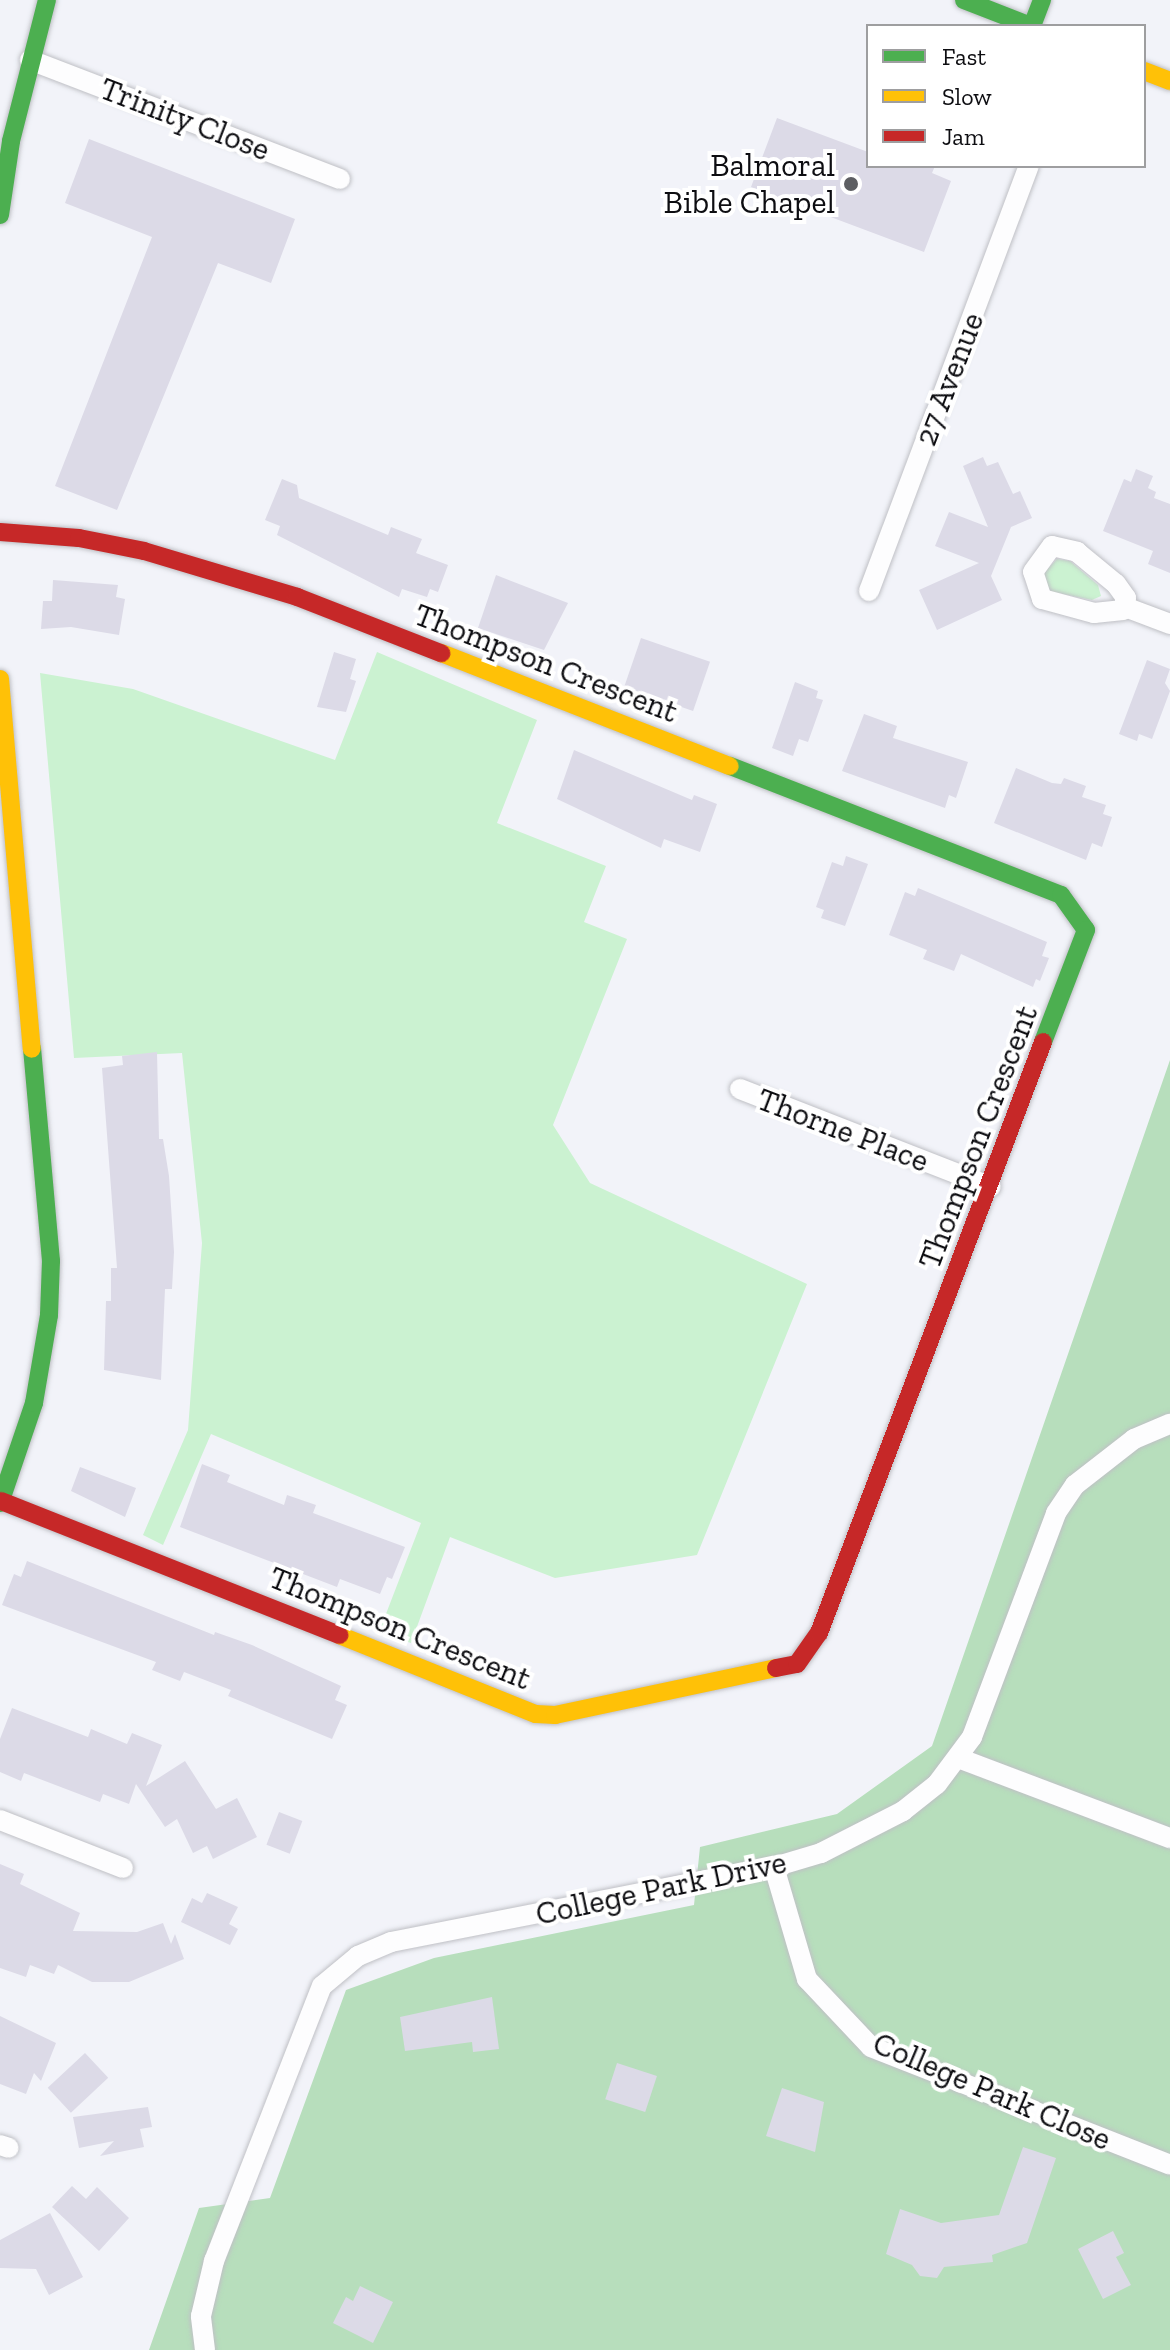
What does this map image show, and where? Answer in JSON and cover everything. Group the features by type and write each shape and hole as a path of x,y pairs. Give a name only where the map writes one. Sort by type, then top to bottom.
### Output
{"street":[{"path":"0,215 30,60 47,0"},
{"path":"964,0 1027,24"},
{"path":"1033,24 1042,0"},
{"name":"Trinity Close","path":"30,60 340,179"},
{"path":"1146,72 1170,81"},
{"name":"27 Avenue","path":"869,591 1028,168"},
{"name":"Thompson Crescent","path":"0,532 79,538 259,584 1061,895 1083,920 1085,939 813,1647 787,1669 555,1715 536,1714 0,1502"},
{"path":"1052,546 1077,552 1122,591 1125,607 1113,615 1049,603 1034,587 1038,559 1052,546"},
{"path":"1125,607 1170,624"},
{"path":"0,679 51,1261 49,1315 34,1403 0,1502"},
{"name":"Thorne Place","path":"740,1089 991,1187"},
{"name":"College Park Drive","path":"205,2350 201,2316 210,2274 322,1986 358,1956 391,1942 774,1867 821,1853 903,1811 937,1784 972,1737 1056,1513 1075,1485 1134,1439 1170,1424"},
{"path":"958,1758 1170,1838"},
{"path":"0,1820 123,1868"},
{"name":"College Park Close","path":"774,1867 807,1979 871,2047 1170,2165"}],"green space":[{"path":"1057,559 1070,561 1098,585 1101,596 1092,600 1049,591 1042,575"},
{"path":"377,652 537,720 497,823 606,866 584,922 627,939 553,1125 590,1183 807,1284 697,1555 555,1578 450,1537 411,1643 379,1632 421,1523 211,1434 163,1545 143,1535 188,1430 202,1243 182,1053 74,1058 40,673 133,689 335,760"},
{"path":"1170,1060 1170,2350 149,2350 199,2208 270,2198 346,1990 434,1958 694,1905 700,1847 837,1814 932,1746"}],"building":[{"name":"Balmoral Bible Chapel","path":"777,118 866,151 866,168 934,168 932,173 951,181 924,252 751,187"},
{"path":"89,139 295,219 271,283 218,263 117,510 55,486 152,237 65,203"},
{"path":"983,457 987,466 998,462 1013,494 1020,491 1032,518 1011,527 991,576 1002,600 937,630 919,590 979,563 935,546 949,512 988,527 963,466"},
{"path":"1136,469 1153,476 1148,488 1156,492 1154,498 1170,504 1170,573 1148,564 1153,551 1103,531 1124,479 1131,482"},
{"path":"282,479 297,485 299,498 388,535 391,527 422,539 416,553 448,565 438,592 430,589 427,597 402,589 399,597 277,535 280,526 265,520"},
{"path":"496,575 568,603 544,650 478,628"},
{"path":"53,580 118,585 116,597 125,599 119,635 71,627 41,629 43,601 52,601"},
{"path":"641,638 710,662 693,711 624,687"},
{"path":"334,652 356,659 350,679 356,681 346,712 317,707"},
{"path":"1147,660 1170,669 1165,683 1170,691 1152,739 1139,734 1137,741 1119,734"},
{"path":"795,682 818,691 816,698 823,700 808,742 799,739 793,756 772,748"},
{"path":"864,714 897,726 893,738 968,762 956,798 949,795 945,808 842,771"},
{"path":"574,750 692,800 694,795 717,804 700,852 664,839 661,848 557,799"},
{"path":"1016,768 1052,783 1061,784 1064,778 1086,786 1082,797 1106,805 1103,814 1112,817 1102,847 1092,843 1086,860 994,823"},
{"path":"846,856 868,864 845,926 821,918 824,910 816,907 832,862 843,866"},
{"path":"918,888 1047,942 1042,956 1049,958 1040,981 1036,979 1033,987 961,954 954,971 923,959 927,950 889,935 905,892 915,896"},
{"path":"157,1052 159,1139 163,1139 169,1176 174,1252 172,1289 165,1289 161,1380 104,1370 106,1301 111,1301 111,1268 117,1268 102,1068 123,1065 122,1056"},
{"path":"202,1464 230,1475 227,1482 284,1505 287,1495 316,1505 313,1513 405,1547 392,1579 387,1577 380,1594 340,1579 337,1587 180,1527"},
{"path":"80,1467 136,1488 125,1517 71,1491"},
{"path":"27,1561 214,1635 215,1632 252,1645 341,1686 335,1700 347,1705 332,1739 228,1696 231,1690 184,1672 180,1681 152,1670 156,1662 2,1605 14,1574 21,1577"},
{"path":"12,1708 88,1737 91,1729 127,1744 132,1733 162,1745 146,1786 185,1761 216,1809 237,1798 257,1837 213,1859 207,1846 193,1853 177,1819 165,1827 136,1784 129,1804 103,1794 100,1802 24,1773 21,1781 0,1772 0,1739"},
{"path":"279,1812 302,1821 290,1854 266,1845"},
{"path":"0,1864 24,1874 20,1884 80,1913 73,1931 137,1932 163,1923 171,1944 175,1934 184,1959 129,1982 92,1982 58,1965 54,1974 30,1965 26,1977 0,1968"},
{"path":"207,1893 238,1907 229,1924 238,1929 230,1945 181,1922 192,1898 202,1903"},
{"path":"492,1997 499,2049 473,2052 472,2042 405,2051 400,2017"},
{"path":"0,2016 56,2043 41,2081 34,2073 26,2094 0,2084"},
{"path":"85,2053 108,2078 71,2113 48,2088"},
{"path":"617,2063 657,2076 645,2112 605,2099"},
{"path":"782,2088 824,2102 815,2152 766,2136"},
{"path":"148,2107 152,2127 140,2129 144,2147 100,2156 114,2141 79,2148 73,2117"},
{"path":"1023,2147 1056,2158 1027,2243 992,2255 993,2262 944,2267 937,2278 920,2276 912,2265 886,2254 900,2209 941,2223 999,2215"},
{"path":"72,2186 86,2199 97,2187 129,2218 99,2251 52,2207"},
{"path":"50,2213 83,2277 49,2295 36,2269 0,2268 0,2240"},
{"path":"1113,2231 1124,2253 1116,2257 1131,2285 1103,2299 1078,2249"},
{"path":"360,2286 393,2302 373,2343 333,2323 346,2297 353,2301"}],"traffic: fast":[{"path":"0,215 11,141 47,0"},
{"path":"964,0 1026,24"},
{"path":"1033,24 1042,0"},
{"path":"730,766 1061,895 1086,930 1043,1042"},
{"path":"0,1503 34,1403 49,1315 51,1261 32,1049"}],"traffic: slow":[{"path":"1146,72 1170,81"},
{"path":"441,653 730,766"},
{"path":"0,679 32,1049"},
{"path":"339,1635 536,1714 555,1715 776,1668"}],"traffic: jam":[{"path":"0,532 79,538 144,551 297,597 441,653"},
{"path":"776,1668 797,1664 819,1633 1043,1042"},
{"path":"1,1501 339,1635"}],"place":[{"name":"Balmoral Bible Chapel","path":"851,184"}]}
